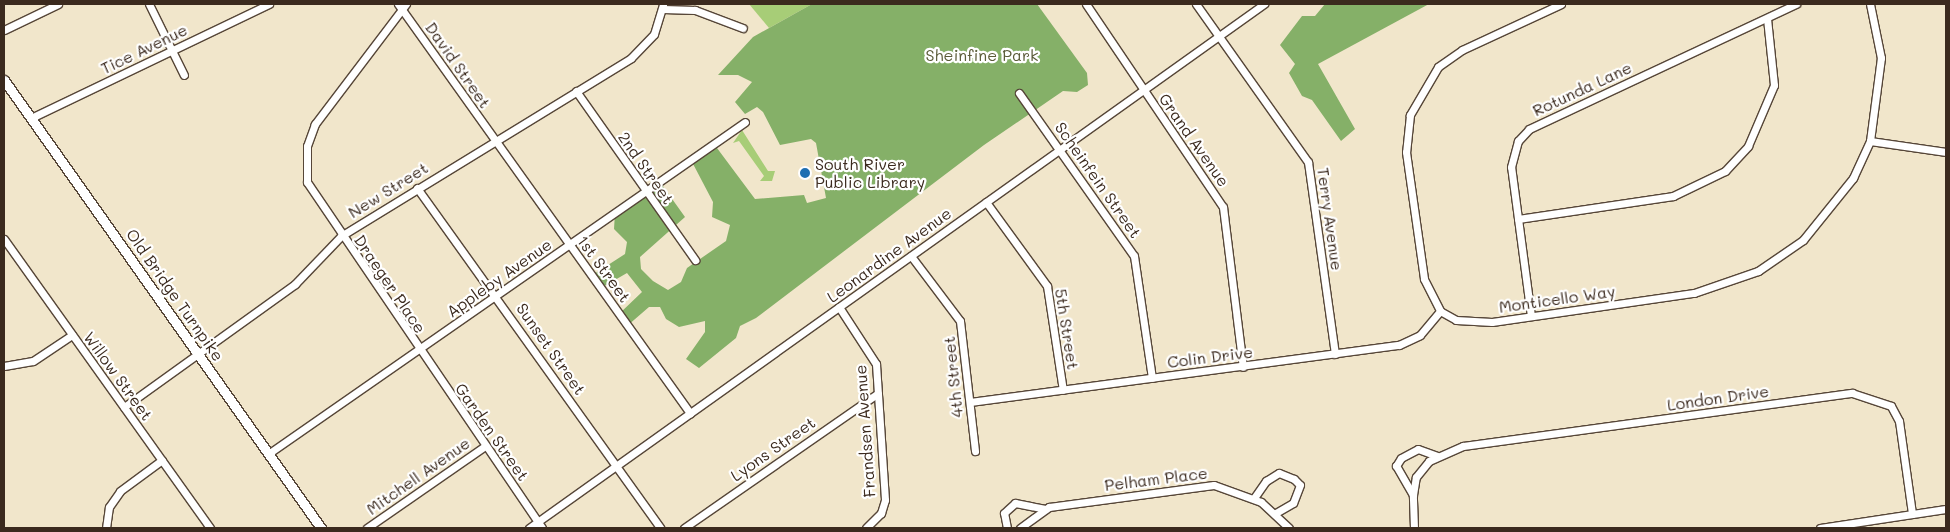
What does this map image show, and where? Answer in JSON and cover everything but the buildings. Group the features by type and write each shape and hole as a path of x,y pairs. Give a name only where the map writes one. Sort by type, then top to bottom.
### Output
{"street":[{"path":"4,30 58,4"},
{"path":"149,4 184,75"},
{"name":"Tice Avenue","path":"31,118 269,4"},
{"name":"Grand Avenue","path":"1086,4 1142,90 1223,207 1243,367"},
{"name":"Terry Avenue","path":"1196,4 1308,162 1335,354"},
{"name":"Leonardine Avenue","path":"529,528 540,525 616,466 1264,4"},
{"path":"1440,311 1424,279 1406,152 1410,115 1438,67 1462,50 1561,4"},
{"name":"Rotunda Lane","path":"1531,316 1518,219 1512,152 1529,129 1796,4"},
{"name":"Monticello Way","path":"1440,311 1473,323 1694,293 1758,270 1803,240 1832,208 1853,178 1870,141 1880,58 1870,4"},
{"name":"David Street","path":"402,5 495,142"},
{"name":"Draeger Place","path":"402,5 328,105 307,146 310,191 419,351"},
{"path":"663,6 695,10 743,28"},
{"name":"New Street","path":"124,407 294,284 340,236 495,142 641,50 654,34 663,6"},
{"path":"1518,219 1673,196 1725,171 1748,146 1774,85 1767,18"},
{"name":"Old Bridge Turnpike","path":"4,80 321,528"},
{"name":"2nd Street","path":"576,91 695,260"},
{"name":"Scheinfein Street","path":"1019,93 1134,256 1152,378"},
{"name":"Appleby Avenue","path":"268,454 419,351 745,122"},
{"path":"1870,141 1946,152"},
{"name":"1st Street","path":"495,142 690,413"},
{"name":"Sunset Street","path":"417,188 497,296 660,528"},
{"name":"5th Street","path":"986,202 1047,286 1062,390"},
{"name":"Willow Street","path":"4,239 210,528"},
{"name":"4th Street","path":"911,256 960,321 976,451"},
{"name":"Frandsen Avenue","path":"839,307 871,350 878,393 885,500 881,513 866,528"},
{"name":"Colin Drive","path":"970,402 1243,367 1409,342 1440,311"},
{"path":"4,366 33,361 72,335"},
{"name":"Garden Street","path":"419,351 540,525"},
{"name":"Lyons Street","path":"684,528 878,393"},
{"name":"London Drive","path":"1414,528 1413,494 1416,478 1437,456 1463,446 1852,394 1891,406 1900,421 1912,514"},
{"name":"Mitchell Avenue","path":"367,528 485,446"},
{"path":"1413,494 1398,474 1401,458 1418,449 1437,456"},
{"path":"106,528 109,507 120,490 162,460"},
{"path":"1254,498 1266,481 1279,474 1294,479 1300,485 1293,503 1276,513"},
{"name":"Pelham Place","path":"1020,528 1045,509 1214,485 1254,498 1276,513 1289,528"},
{"path":"1007,528 1004,513 1014,503 1045,509"},
{"path":"1820,528 1837,527 1946,509"}],"green space":[{"path":"749,4 812,4 769,28"},
{"name":"Sheinfine Park","path":"812,4 1037,4 1087,73 1088,85 1077,92 1063,91 984,145 756,318 740,326 736,338 699,368 686,359 705,332 705,321 679,327 666,319 660,307 649,307 627,326 619,314 642,292 627,273 601,288 591,276 625,254 627,242 614,229 615,213 660,182 685,217 640,257 641,269 653,281 668,290 681,282 687,268 726,241 730,225 712,217 713,202 691,160 714,144 755,199 804,195 807,203 826,198 816,143 811,139 780,145 763,112 757,107 745,114 735,102 752,82 738,75 718,75 753,37"},
{"path":"1325,4 1429,4 1318,64 1355,129 1341,141 1312,100 1302,96 1289,73 1295,64 1280,45 1302,16 1315,16"},
{"path":"742,130 768,171 775,171 772,181 760,181 764,176 739,141 733,143"}],"place":[{"name":"South River Public Library","path":"805,173"}]}
